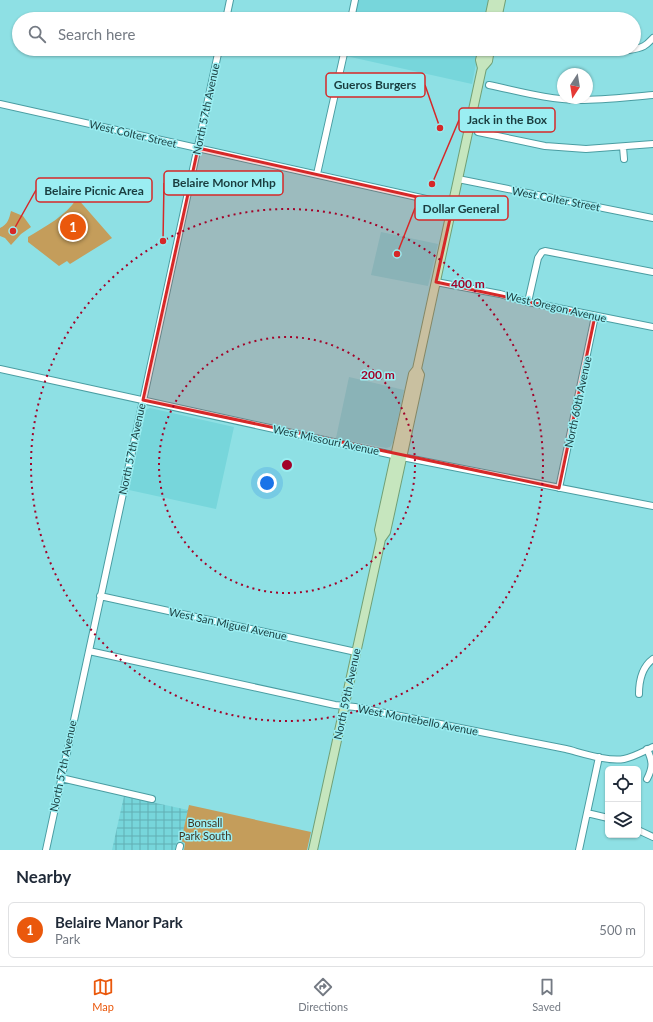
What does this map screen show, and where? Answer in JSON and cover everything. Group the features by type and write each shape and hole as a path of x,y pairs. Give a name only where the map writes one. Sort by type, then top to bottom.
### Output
{"main road":[{"path":"490,12 493,0"},
{"path":"498,12 501,0"},
{"name":"North 59th Avenue","path":"313,850 381,539 386,532 399,456 420,375 417,369 482,68 480,60 481,56"},
{"name":"North 59th Avenue","path":"482,68 488,61 489,56"}],"street":[{"path":"227,12 230,0"},
{"path":"352,12 355,0"},
{"path":"641,47 653,38"},
{"name":"North 57th Avenue","path":"46,850 218,56"},
{"path":"317,174 343,56"},
{"path":"489,85 548,97 578,100 604,100 653,95"},
{"name":"West Colter Street","path":"0,104 453,205"},
{"path":"478,132 522,142 586,149 653,144"},
{"path":"623,147 624,159"},
{"name":"West Colter Street","path":"458,179 653,218"},
{"path":"528,302 540,254 545,251 653,272"},
{"name":"West Oregon Avenue","path":"436,282 500,294 528,302 653,327"},
{"name":"North 60th Avenue","path":"559,488 595,316"},
{"name":"West Missouri Avenue","path":"0,369 399,456 653,506"},
{"name":"West San Miguel Avenue","path":"100,596 356,652"},
{"name":"West Montebello Avenue","path":"88,651 345,706 615,760 624,759 650,748"},
{"path":"639,694 639,685 644,668 653,659"},
{"path":"647,779 653,766 650,748"},
{"path":"579,850 599,757"},
{"path":"61,778 152,799"},
{"path":"587,813 605,817"},
{"path":"641,831 653,837"}],"highlighted area":[{"path":"198,148 453,205 436,282 595,316 559,488 143,400"}],"shaded area":[{"path":"359,0 489,0 486,12 356,12"},
{"path":"346,56 478,56 472,84"},
{"path":"381,232 438,244 428,286 371,275"},
{"path":"349,377 404,390 393,442 390,447 386,448 336,438"},
{"path":"150,408 234,427 216,509 129,490 146,410"},
{"path":"124,796 188,810 181,841 177,841 175,850 112,850"}],"green space":[{"path":"77,198 112,238 70,264 67,261 59,266 28,242 28,237 49,225 67,210"},
{"path":"11,211 23,216 31,227 21,234 11,245 5,238 0,236 0,228 8,221"},
{"name":"Bonsall Park South","path":"189,805 311,832 307,850 184,850 185,843 181,841"}],"place":[{"name":"Gueros Burgers","path":"440,128"},
{"name":"Jack in the Box","path":"432,184"},
{"name":"Belaire Manor Park","path":"73,227"},
{"name":"Belaire Picnic Area","path":"13,231"},
{"name":"Belaire Monor Mhp","path":"163,241"},
{"name":"Dollar General","path":"397,254"}]}
